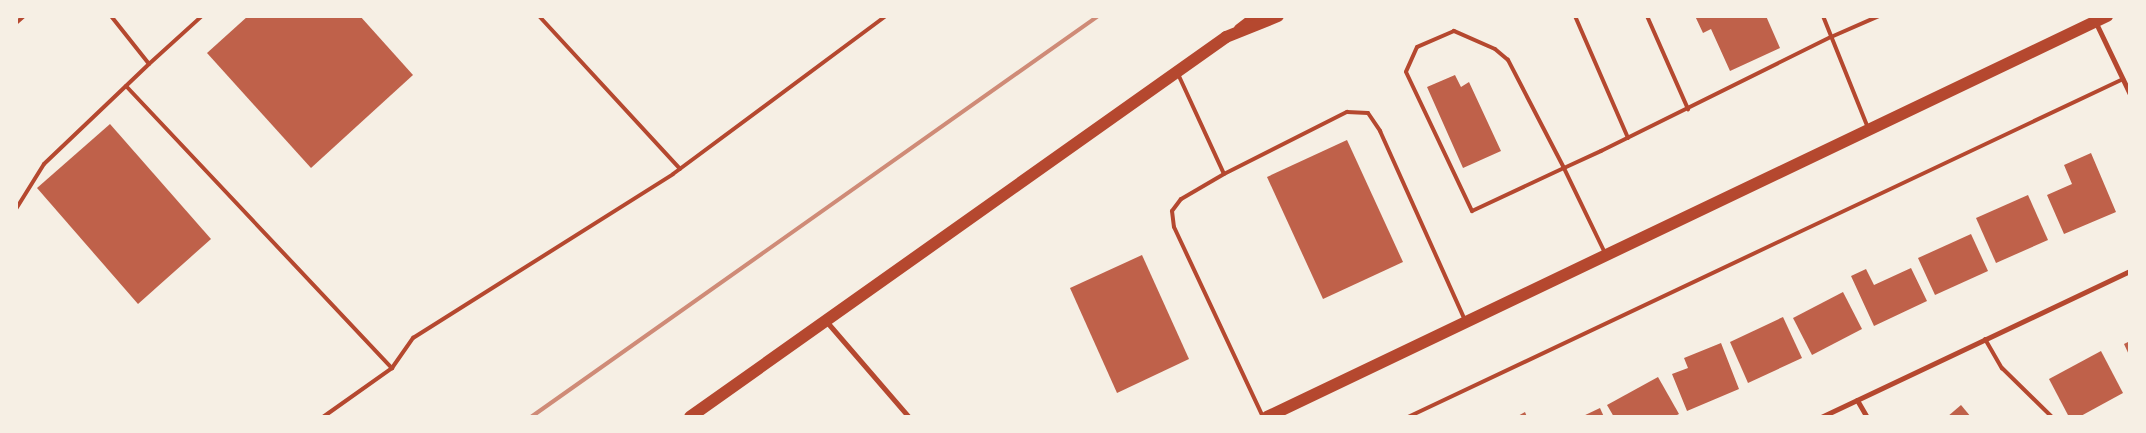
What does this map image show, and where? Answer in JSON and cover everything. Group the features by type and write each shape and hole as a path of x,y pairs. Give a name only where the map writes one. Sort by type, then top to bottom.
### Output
{"main road":[{"path":"690,417 1226,37 1278,16"},
{"path":"1265,417 2098,18"}],"street":[{"path":"1226,37 1254,16"},
{"path":"2098,18 2130,94"},
{"path":"1821,417 2130,271"},
{"path":"826,320 909,417"},
{"path":"1857,400 1866,417"}],"lane":[{"path":"16,23 24,16"},
{"path":"111,16 149,64"},
{"path":"16,209 44,164 202,16"},
{"path":"539,16 680,169"},
{"path":"323,417 392,368 413,338 680,169 886,16"},
{"path":"1575,16 1628,138"},
{"path":"1648,16 1688,109"},
{"path":"1823,16 1868,129"},
{"path":"1605,254 1564,168 1508,60 1494,49 1454,31 1417,48 1406,72 1472,210 1564,168 1628,138 1831,37 1879,16"},
{"path":"1177,72 1224,174"},
{"path":"1408,417 2123,79"},
{"path":"126,86 392,368"},
{"path":"1265,417 1174,227 1172,211 1181,199 1224,174 1347,112 1368,113 1380,131 1465,321"},
{"path":"1985,339 2002,368 2052,417"}],"building":[{"path":"248,16 360,16 413,75 311,168 207,53"},
{"path":"1695,16 1766,16 1780,48 1730,71 1711,29 1703,33"},
{"path":"1455,75 1461,87 1469,82 1501,151 1463,168 1427,87"},
{"path":"110,124 211,239 138,304 37,188"},
{"path":"1347,140 1403,262 1323,299 1267,177"},
{"path":"2091,153 2116,212 2064,234 2047,195 2072,184 2064,165"},
{"path":"2028,195 2048,240 1996,263 1976,218"},
{"path":"1971,234 1988,271 1935,295 1918,258"},
{"path":"1142,255 1189,359 1117,393 1070,288"},
{"path":"1911,268 1927,301 1874,326 1851,276 1866,269 1874,285"},
{"path":"1843,292 1862,329 1812,355 1793,318"},
{"path":"1783,317 1802,358 1748,383 1730,342"},
{"path":"2130,341 2130,357 2124,344"},
{"path":"1721,343 1739,389 1687,411 1672,374 1688,368 1684,358"},
{"path":"2101,351 2123,393 2079,417 2069,417 2049,379"},
{"path":"1658,377 1679,414 1673,417 1614,417 1607,405"},
{"path":"1961,405 1971,417 1947,417"},
{"path":"1600,408 1604,417 1581,417"},
{"path":"1525,412 1527,417 1516,417"}],"railway":[{"path":"531,417 1098,16"}]}
